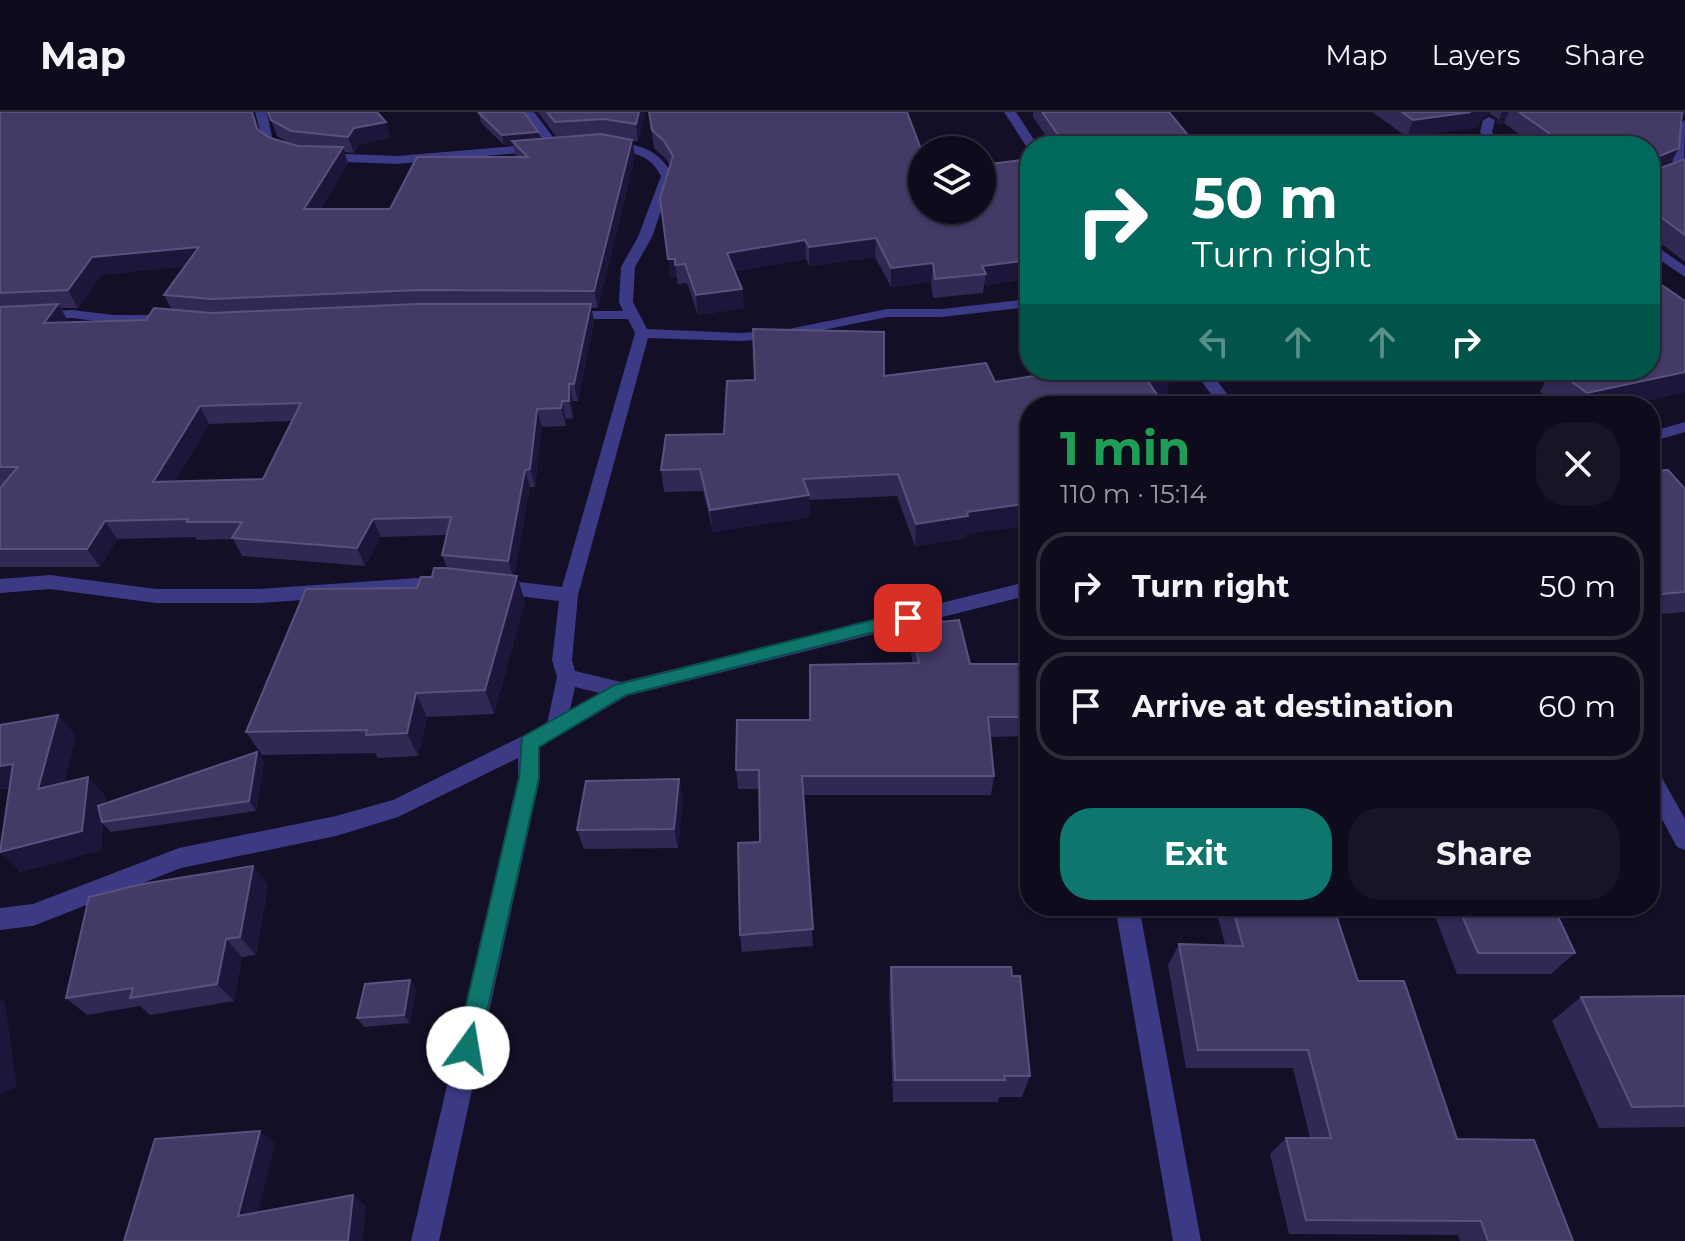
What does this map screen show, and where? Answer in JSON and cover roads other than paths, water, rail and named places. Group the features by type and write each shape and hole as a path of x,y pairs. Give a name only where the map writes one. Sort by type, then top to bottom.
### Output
{"street":[{"path":"261,112 267,139 279,148 306,155 397,160 560,145 528,112"},
{"path":"1010,112 1026,136"},
{"path":"1489,120 1486,132 1489,136"},
{"path":"1660,176 1678,170 1681,127 1685,123"},
{"path":"556,729 567,677 562,660 569,595 642,333 626,302 628,267 645,237 667,176 661,161 648,151 594,146"},
{"path":"1660,254 1685,273"},
{"path":"642,333 739,337 779,335 887,313 942,313 1020,304"},
{"path":"0,318 72,314 114,319 194,321"},
{"path":"543,314 633,315"},
{"path":"1660,434 1685,427"},
{"path":"0,586 50,582 156,596 259,596 454,582 569,595"},
{"path":"0,919 33,915 179,858 336,826 398,808 556,729 621,690 1020,590"},
{"path":"567,677 621,690"},
{"path":"425,1241 529,778 529,743"},
{"path":"1660,795 1685,840"},
{"path":"1129,916 1187,1241"}]}
